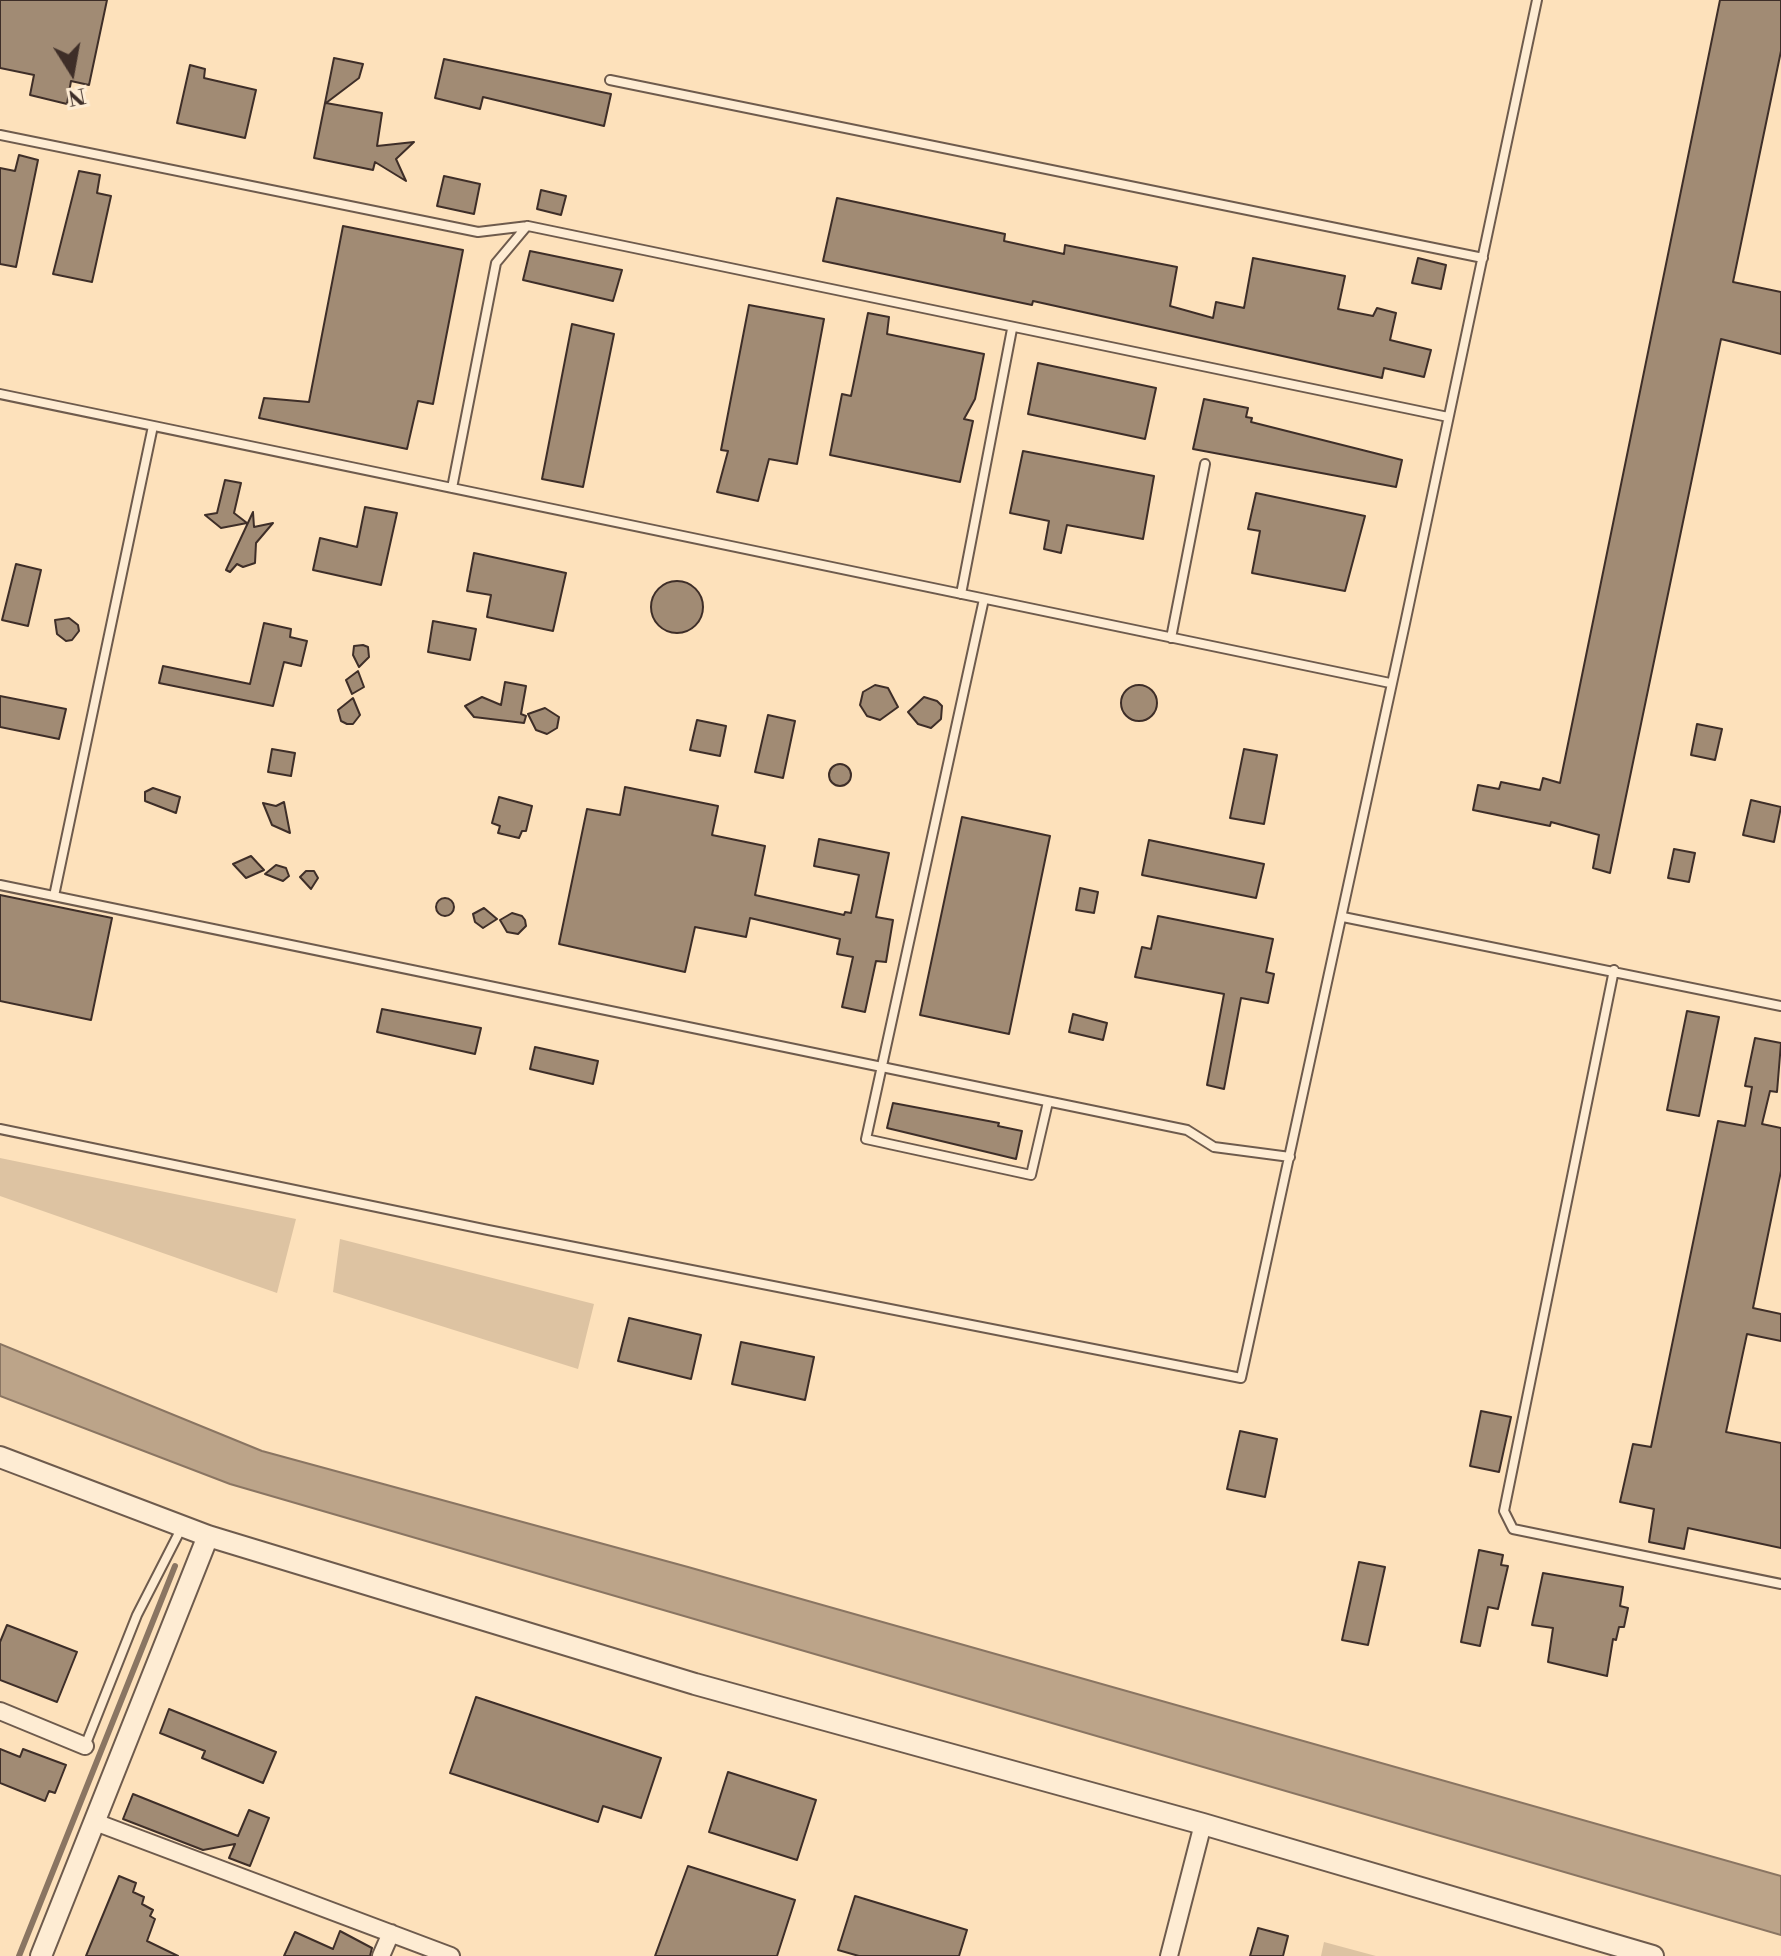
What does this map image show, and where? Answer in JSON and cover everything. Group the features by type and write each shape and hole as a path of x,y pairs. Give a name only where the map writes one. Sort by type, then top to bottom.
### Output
{"street":[{"path":"0,1457 208,1536 695,1684 1203,1824 1653,1956"},
{"path":"41,1956 208,1536"},
{"path":"0,1711 85,1746"},
{"path":"95,1822 451,1956"},
{"path":"1169,1956 1203,1824"},
{"path":"381,1956 391,1933"}],"lane":[{"path":"0,1129 488,1230 1241,1378 1343,917 1390,683 1537,0"},
{"path":"610,80 1483,258"},
{"path":"0,135 478,232 528,226 1012,329 1448,417"},
{"path":"452,488 496,263 528,226"},
{"path":"961,594 1012,329"},
{"path":"0,394 1390,683"},
{"path":"54,896 153,426"},
{"path":"1171,638 1205,464"},
{"path":"984,599 866,1139 1031,1175 1048,1102"},
{"path":"0,885 1187,1130 1214,1147 1290,1157"},
{"path":"1343,917 1781,1006"},
{"path":"1614,970 1504,1511 1513,1529 1781,1584"},
{"path":"85,1746 137,1615 182,1526"}],"shaded area":[{"path":"0,1158 296,1219 277,1293 0,1196"},
{"path":"340,1239 594,1304 578,1369 333,1292"},
{"path":"0,1344 262,1451 688,1567 1781,1876 1781,1935 230,1484 0,1396"},
{"path":"1324,1942 1376,1956 1321,1956"}],"building":[{"path":"0,0 107,0 89,85 71,81 67,104 30,95 34,75 0,68"},
{"path":"1720,0 1781,0 1781,51 1733,282 1781,292 1781,354 1721,339 1610,873 1593,868 1599,835 1551,822 1550,826 1473,810 1478,785 1499,789 1501,782 1540,790 1543,778 1560,783"},
{"path":"334,58 363,64 359,78 326,103 382,113 377,146 414,142 396,159 406,181 375,162 373,170 314,158"},
{"path":"444,59 611,94 604,126 483,97 480,109 435,98"},
{"path":"190,65 205,69 204,78 256,90 245,138 177,123"},
{"path":"19,155 38,160 16,267 0,264 0,168 15,171"},
{"path":"79,171 100,175 97,193 111,196 92,282 53,274"},
{"path":"444,176 480,184 474,214 437,206"},
{"path":"541,190 566,196 561,215 537,209"},
{"path":"837,198 1005,234 1004,241 1064,254 1065,245 1177,267 1170,306 1213,318 1216,302 1244,308 1253,258 1345,276 1338,309 1373,316 1377,308 1396,313 1390,340 1431,350 1424,377 1384,368 1382,378 1033,301 1032,305 823,261"},
{"path":"343,226 463,250 433,404 418,401 407,449 259,418 264,398 309,402"},
{"path":"530,251 622,270 613,301 523,280"},
{"path":"1418,258 1446,265 1441,289 1412,283"},
{"path":"749,305 824,319 797,464 769,459 758,501 717,492 728,451 721,450"},
{"path":"868,313 889,317 887,334 984,354 975,399 964,419 973,421 960,482 830,455 842,394 851,396"},
{"path":"572,324 614,334 583,487 542,479"},
{"path":"1038,363 1156,388 1145,439 1028,414"},
{"path":"1204,399 1248,408 1246,417 1252,418 1251,422 1402,460 1396,487 1193,449"},
{"path":"1023,451 1154,476 1143,539 1067,525 1061,553 1044,549 1049,521 1010,513"},
{"path":"225,480 241,483 234,513 247,523 221,528 205,515 217,513"},
{"path":"1256,493 1365,516 1345,591 1252,573 1260,531 1248,529"},
{"path":"365,507 397,513 381,585 313,570 320,538 357,547"},
{"path":"253,512 254,527 273,523 256,543 255,563 243,567 237,564 230,572 226,570"},
{"path":"474,553 566,573 553,631 487,617 491,595 467,591"},
{"path":"16,564 41,570 28,626 2,620"},
{"path":"677,581 696,588 703,607 696,626 677,633 658,626 651,607 658,588"},
{"path":"69,618 78,625 79,631 72,640 66,641 57,634 55,620"},
{"path":"433,621 476,629 470,660 428,652"},
{"path":"264,623 291,629 290,637 307,641 301,666 284,662 273,706 159,683 163,666 250,684"},
{"path":"354,646 368,647 369,657 359,667 353,655"},
{"path":"358,671 364,687 352,694 346,680"},
{"path":"505,682 526,686 521,714 526,716 524,723 474,717 465,706 482,697 501,705"},
{"path":"875,685 888,688 898,707 880,720 867,716 860,705 863,692"},
{"path":"1139,685 1152,690 1157,703 1152,716 1139,721 1126,716 1121,703 1126,690"},
{"path":"0,696 66,709 59,739 0,727"},
{"path":"924,697 942,706 941,719 931,728 918,724 908,712"},
{"path":"353,698 360,715 353,724 347,724 341,721 338,710"},
{"path":"545,708 559,717 557,728 547,734 536,730 528,714"},
{"path":"768,715 795,721 783,778 755,772"},
{"path":"697,720 726,726 720,756 690,750"},
{"path":"1697,724 1722,729 1715,760 1691,755"},
{"path":"272,749 295,753 291,776 268,772"},
{"path":"1244,749 1277,755 1264,824 1230,818"},
{"path":"840,764 851,775 840,786 829,775"},
{"path":"625,787 718,806 712,835 765,846 755,895 844,915 845,912 851,913 859,875 814,866 819,839 889,853 876,917 893,920 886,962 876,961 865,1012 842,1007 853,957 837,954 840,939 750,918 746,937 695,927 685,972 559,944 587,809 620,815"},
{"path":"153,788 180,797 176,813 145,801 145,792"},
{"path":"499,797 532,806 526,831 522,831 519,838 498,833 500,826 492,823"},
{"path":"1751,800 1781,807 1774,842 1743,835"},
{"path":"284,802 290,833 272,825 263,803 276,806"},
{"path":"962,817 1050,836 1009,1034 920,1015"},
{"path":"1149,840 1264,864 1256,898 1142,875"},
{"path":"1674,849 1695,853 1689,882 1668,878"},
{"path":"251,856 264,870 246,878 233,864"},
{"path":"276,865 286,868 289,876 283,881 265,874"},
{"path":"306,871 314,871 318,878 311,889 300,877"},
{"path":"1080,888 1098,892 1094,913 1076,910"},
{"path":"0,895 112,918 91,1020 0,1001"},
{"path":"445,898 454,907 445,916 436,907"},
{"path":"484,908 497,919 483,928 475,922 473,914"},
{"path":"512,913 525,920 526,926 518,934 507,932 500,920"},
{"path":"1158,916 1273,939 1266,972 1274,974 1268,1003 1241,998 1224,1089 1207,1085 1224,994 1135,977 1142,947 1151,949"},
{"path":"382,1009 481,1028 475,1054 377,1032"},
{"path":"1687,1011 1719,1017 1699,1116 1667,1110"},
{"path":"1073,1014 1107,1023 1103,1040 1069,1032"},
{"path":"1755,1038 1781,1043 1777,1092 1770,1091 1762,1124 1781,1128 1781,1171 1753,1308 1781,1314 1781,1341 1747,1334 1726,1432 1781,1443 1781,1548 1688,1528 1684,1549 1649,1542 1654,1509 1620,1502 1633,1444 1651,1447 1718,1121 1745,1126 1752,1087 1745,1086"},
{"path":"535,1047 598,1061 593,1084 530,1069"},
{"path":"893,1103 999,1123 998,1126 1022,1131 1016,1159 887,1128"},
{"path":"629,1318 701,1335 691,1379 618,1361"},
{"path":"741,1342 814,1357 805,1400 732,1384"},
{"path":"1481,1411 1511,1417 1499,1472 1470,1466"},
{"path":"1240,1431 1277,1439 1265,1497 1227,1489"},
{"path":"1479,1550 1503,1555 1501,1565 1508,1566 1498,1609 1488,1607 1480,1646 1461,1642"},
{"path":"1359,1562 1385,1567 1368,1645 1342,1640"},
{"path":"1543,1573 1623,1587 1620,1606 1628,1608 1624,1627 1619,1627 1616,1640 1613,1639 1607,1676 1548,1662 1553,1628 1532,1625"},
{"path":"7,1625 77,1652 57,1702 0,1680 0,1642"},
{"path":"476,1697 661,1758 641,1818 603,1806 598,1822 450,1773"},
{"path":"169,1709 276,1752 263,1783 202,1758 205,1751 160,1733"},
{"path":"0,1749 20,1757 23,1749 66,1765 55,1793 49,1791 45,1801 0,1783"},
{"path":"728,1772 816,1800 797,1860 709,1832"},
{"path":"133,1794 238,1836 249,1810 269,1818 250,1866 229,1858 235,1844 203,1850 123,1819"},
{"path":"688,1866 795,1900 777,1956 655,1956"},
{"path":"119,1876 136,1883 133,1892 144,1897 142,1904 153,1910 150,1916 155,1919 147,1941 178,1956 86,1956"},
{"path":"855,1896 967,1930 959,1956 859,1956 838,1950"},
{"path":"1258,1928 1288,1936 1283,1956 1250,1956"},
{"path":"340,1931 372,1948 370,1956 284,1956 295,1932 333,1949"}],"waterway":[{"path":"19,1956 175,1566"}]}
